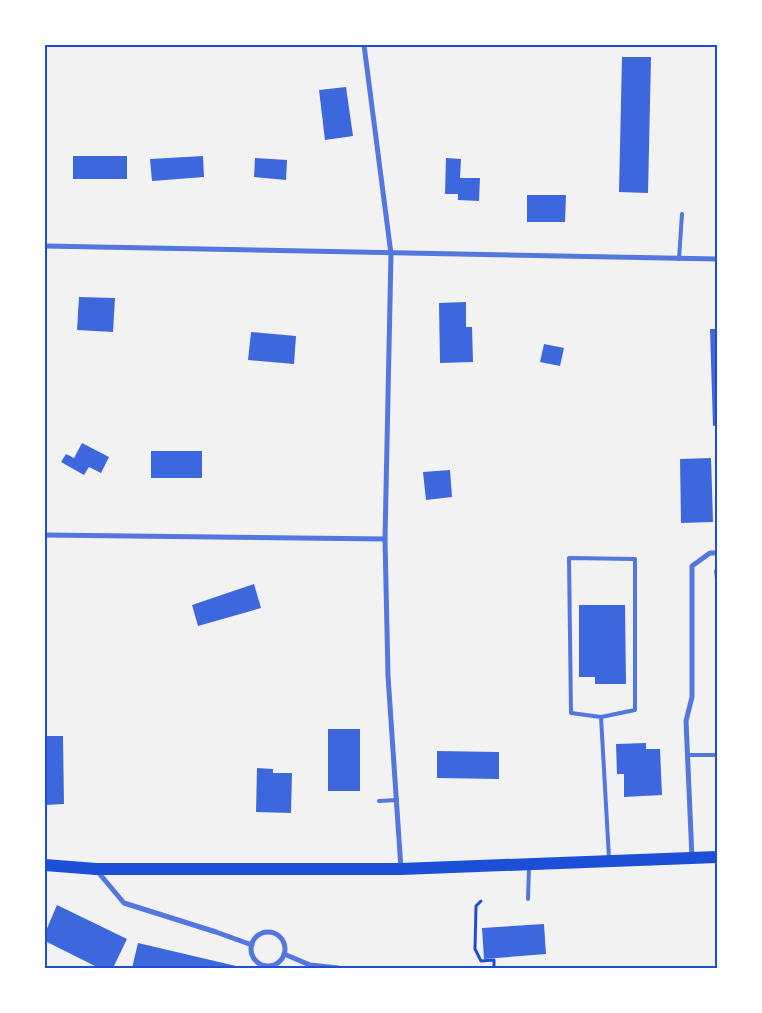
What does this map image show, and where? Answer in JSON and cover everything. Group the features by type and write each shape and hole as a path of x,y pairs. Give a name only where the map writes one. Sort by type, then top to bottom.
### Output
{"main road":[{"path":"45,865 96,869 402,869 717,857"}],"street":[{"path":"364,45 391,254 384,539 388,676 402,869"},
{"path":"45,246 717,259"},
{"path":"45,535 384,539"},
{"path":"692,859 686,721 692,698 692,566 710,553 717,553"},
{"path":"96,869 124,903 252,945"},
{"path":"260,934 274,934 278,936 283,944 284,954 275,964 266,967 254,959 252,945 260,934"},
{"path":"284,954 310,964 338,968"}],"lane":[{"path":"679,259 682,214"},
{"path":"569,558 635,559 635,710 601,717 571,713 569,558"},
{"path":"601,717 609,862"},
{"path":"688,756 717,755"},
{"path":"379,801 397,800"},
{"path":"528,899 529,865"}],"path":[{"path":"481,901 476,906 474,949 481,961 494,960 494,968"}],"building":[{"path":"622,57 651,57 648,193 619,192"},
{"path":"346,87 353,136 325,140 319,90"},
{"path":"73,156 127,156 127,179 73,179"},
{"path":"203,156 204,177 152,181 150,159"},
{"path":"255,158 287,160 286,180 254,177"},
{"path":"446,158 461,159 460,178 480,178 479,201 458,200 458,194 445,194"},
{"path":"527,195 566,195 565,222 527,222"},
{"path":"79,297 115,298 113,332 77,330"},
{"path":"466,302 466,327 472,327 473,362 440,363 439,303"},
{"path":"710,329 717,329 717,425 713,426"},
{"path":"251,332 296,336 294,364 248,360"},
{"path":"544,344 564,348 560,366 540,362"},
{"path":"82,443 109,457 101,473 89,467 84,475 61,462 66,454 74,458"},
{"path":"151,451 202,451 202,478 151,478"},
{"path":"711,458 713,522 681,523 680,459"},
{"path":"450,470 452,497 426,500 423,472"},
{"path":"714,570 717,570 717,588 716,588"},
{"path":"254,584 261,608 198,626 192,605"},
{"path":"579,605 625,605 626,684 595,684 595,677 579,677"},
{"path":"328,729 360,729 360,791 328,791"},
{"path":"45,736 63,736 64,804 45,805"},
{"path":"646,743 646,749 660,749 662,795 624,797 624,774 617,774 616,744"},
{"path":"437,751 499,752 499,779 437,778"},
{"path":"257,768 273,769 273,773 292,773 291,813 256,812"},
{"path":"57,905 127,939 113,968 99,968 45,941 45,933"},
{"path":"544,924 546,954 484,959 482,928"},
{"path":"138,943 236,966 236,968 132,968"}]}
